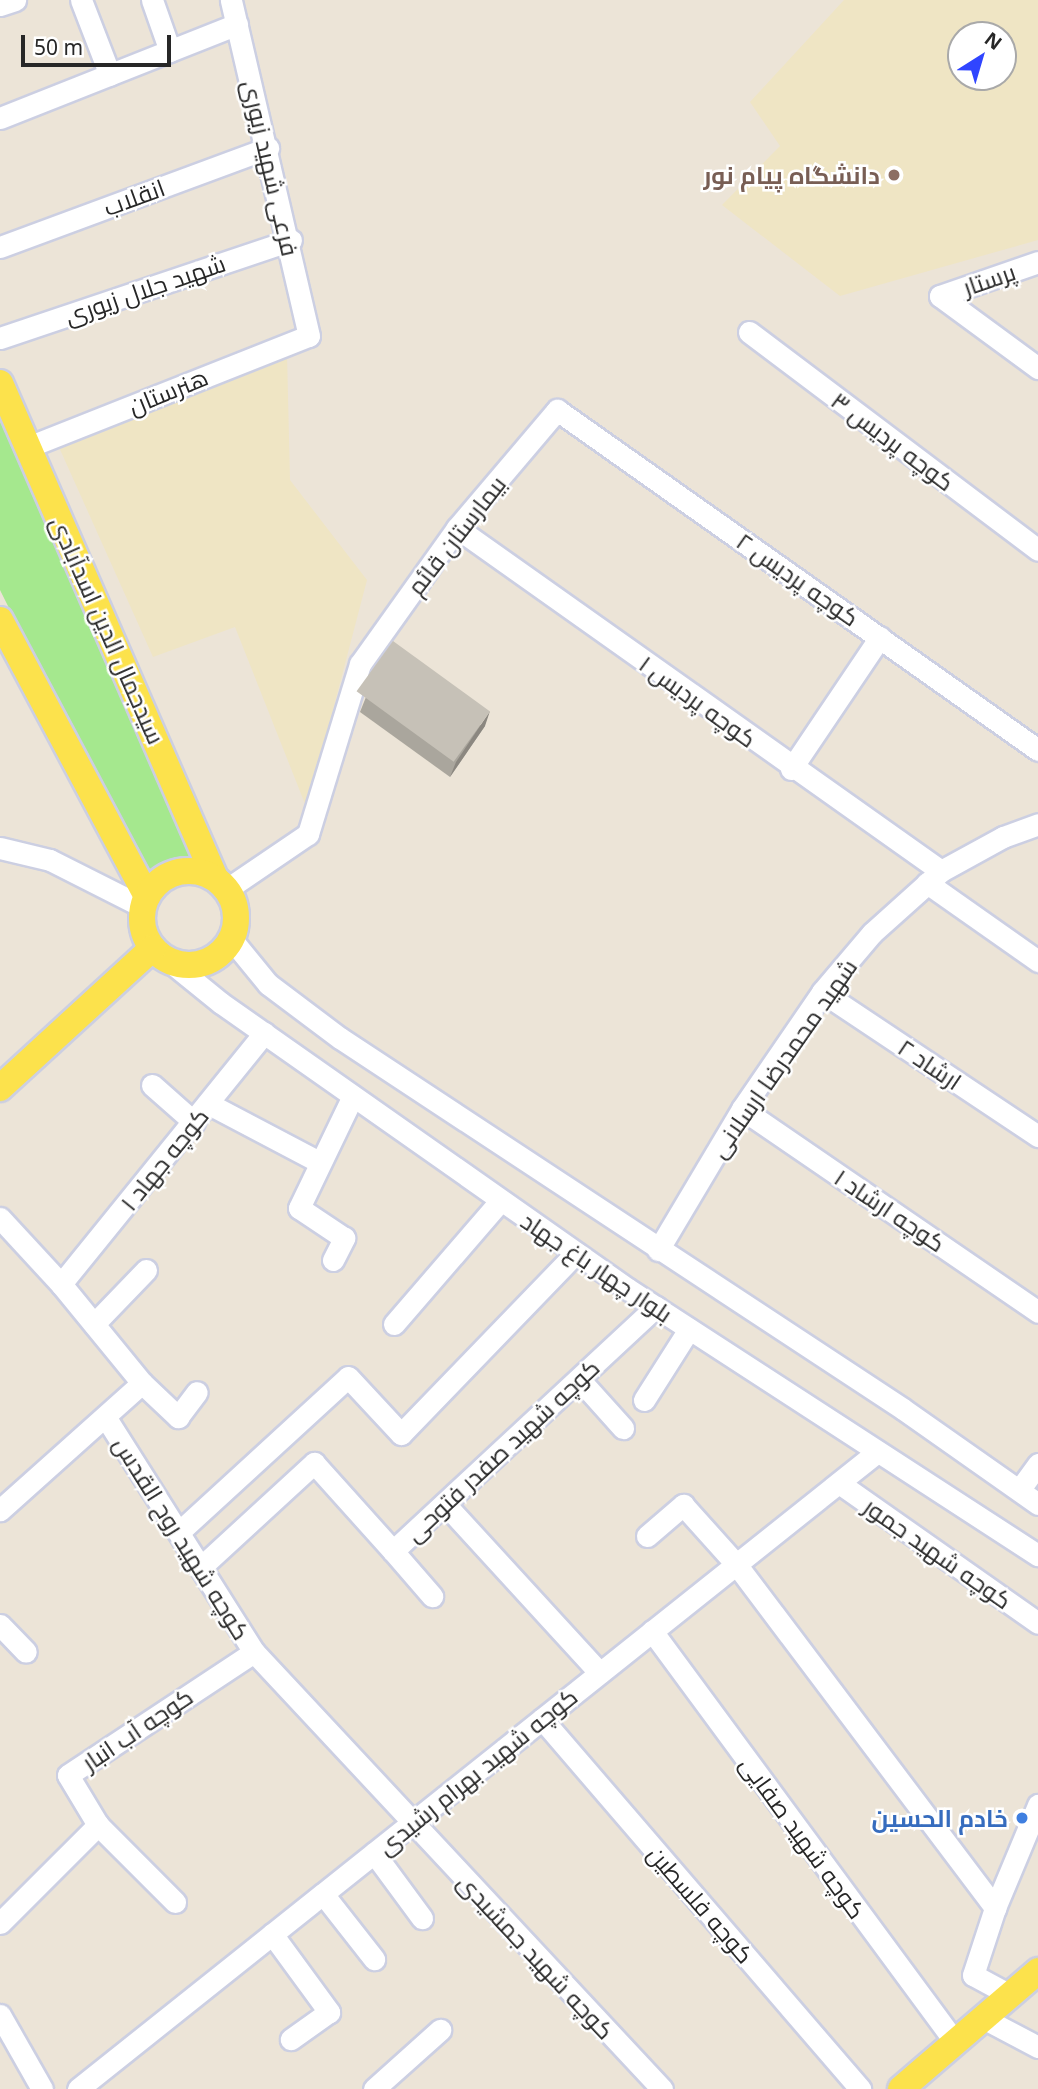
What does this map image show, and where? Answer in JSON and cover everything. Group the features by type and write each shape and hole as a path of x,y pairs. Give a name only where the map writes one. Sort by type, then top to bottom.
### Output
{"main road":[{"name":"سیدجمال الدین اسدآبادی","path":"0,383 221,883"},
{"path":"0,620 145,902 144,932 160,954 182,965 211,961 232,940 237,914 221,883 185,870 169,874 145,902"},
{"path":"0,1088 160,954"},
{"path":"901,2089 1038,1971"}],"street":[{"path":"0,5 15,0"},
{"path":"81,0 110,75"},
{"path":"152,0 170,51"},
{"name":"فرعی شهید زیوری","path":"231,0 290,240 309,336"},
{"path":"0,118 237,24"},
{"name":"انقلاب","path":"0,247 268,148"},
{"name":"شهید جلال زیوری","path":"0,338 290,240"},
{"name":"پرستار","path":"1038,262 940,296 1038,368"},
{"name":"کوچه پردیس ۳","path":"749,332 1038,550"},
{"name":"هنرستان","path":"28,447 309,336"},
{"name":"بیمارستان قائم","path":"221,883 308,834 360,664 457,528 557,410"},
{"name":"کوچه پردیس ۲","path":"557,410 1038,750"},
{"name":"کوچه پردیس ۱","path":"457,528 791,769 934,877 1038,961"},
{"path":"791,769 880,637"},
{"name":"شهید محمدرضا ارسلانی","path":"658,1250 742,1109 822,992 872,933 934,877 1003,837 1038,824"},
{"path":"0,848 50,860 145,902"},
{"name":"بلوار چهار باغ جهاد","path":"232,940 268,984 340,1038 1020,1489 1038,1504"},
{"name":"بلوار چهار باغ جهاد","path":"160,954 264,1033 500,1201 689,1329 1038,1555"},
{"name":"ارشاد ۲","path":"822,992 1038,1136"},
{"name":"کوچه جهاد ۱","path":"61,1284 264,1033"},
{"path":"152,1085 194,1122"},
{"path":"333,1260 344,1238 299,1208 353,1096"},
{"path":"209,1104 319,1162"},
{"name":"کوچه ارشاد ۱","path":"742,1109 1038,1312"},
{"path":"394,1324 500,1201"},
{"path":"0,1218 61,1284 142,1383 178,1417 197,1392"},
{"path":"179,1532 348,1377 401,1434 576,1253"},
{"path":"94,1324 146,1270"},
{"name":"کوچه شهید صفدر فتوحی","path":"201,1567 314,1463 393,1551 656,1307"},
{"path":"644,1400 689,1329"},
{"path":"579,1379 622,1429"},
{"name":"کوچه شهید روح القدس","path":"142,1383 106,1418 254,1652 411,1824"},
{"path":"3,1501 106,1418"},
{"name":"کوچه شهید بهرام رشیدی","path":"81,2088 877,1452"},
{"path":"1020,1489 1038,1464"},
{"name":"کوچه شهید جمور","path":"839,1483 1038,1623"},
{"path":"444,1504 600,1673"},
{"path":"648,1536 683,1505 736,1564 995,1908"},
{"path":"393,1551 432,1596"},
{"path":"0,1625 26,1653"},
{"name":"کوچه شهید صفایی","path":"652,1632 955,2042"},
{"name":"کوچه آب انبار","path":"175,1902 98,1825 68,1775 254,1652"},
{"name":"کوچه فلسطین","path":"542,1719 860,2089"},
{"path":"1010,1995 973,1975 995,1908 1038,1805"},
{"name":"کوچه شهید جمشیدی","path":"411,1824 662,2089"},
{"path":"0,1923 98,1825"},
{"path":"374,1853 422,1917"},
{"path":"323,1894 374,1959"},
{"path":"272,1934 329,2011 291,2039"},
{"path":"0,2015 42,2089"},
{"path":"983,2018 1038,2047"},
{"path":"374,2089 439,2030"}],"shaded area":[{"name":"دانشگاه پیام نور","path":"844,0 1038,0 1038,240 840,296 722,205 780,146 750,102"},
{"path":"287,354 290,480 367,580 307,809 235,627 153,657 58,445"}],"green space":[{"path":"0,395 205,864 178,861 145,881 0,590"}],"building":[{"path":"393,641 490,712 454,762 357,691"}],"place":[{"name":"دانشگاه پیام نور","path":"894,175"},
{"name":"خادم الحسین","path":"1022,1818"}]}
